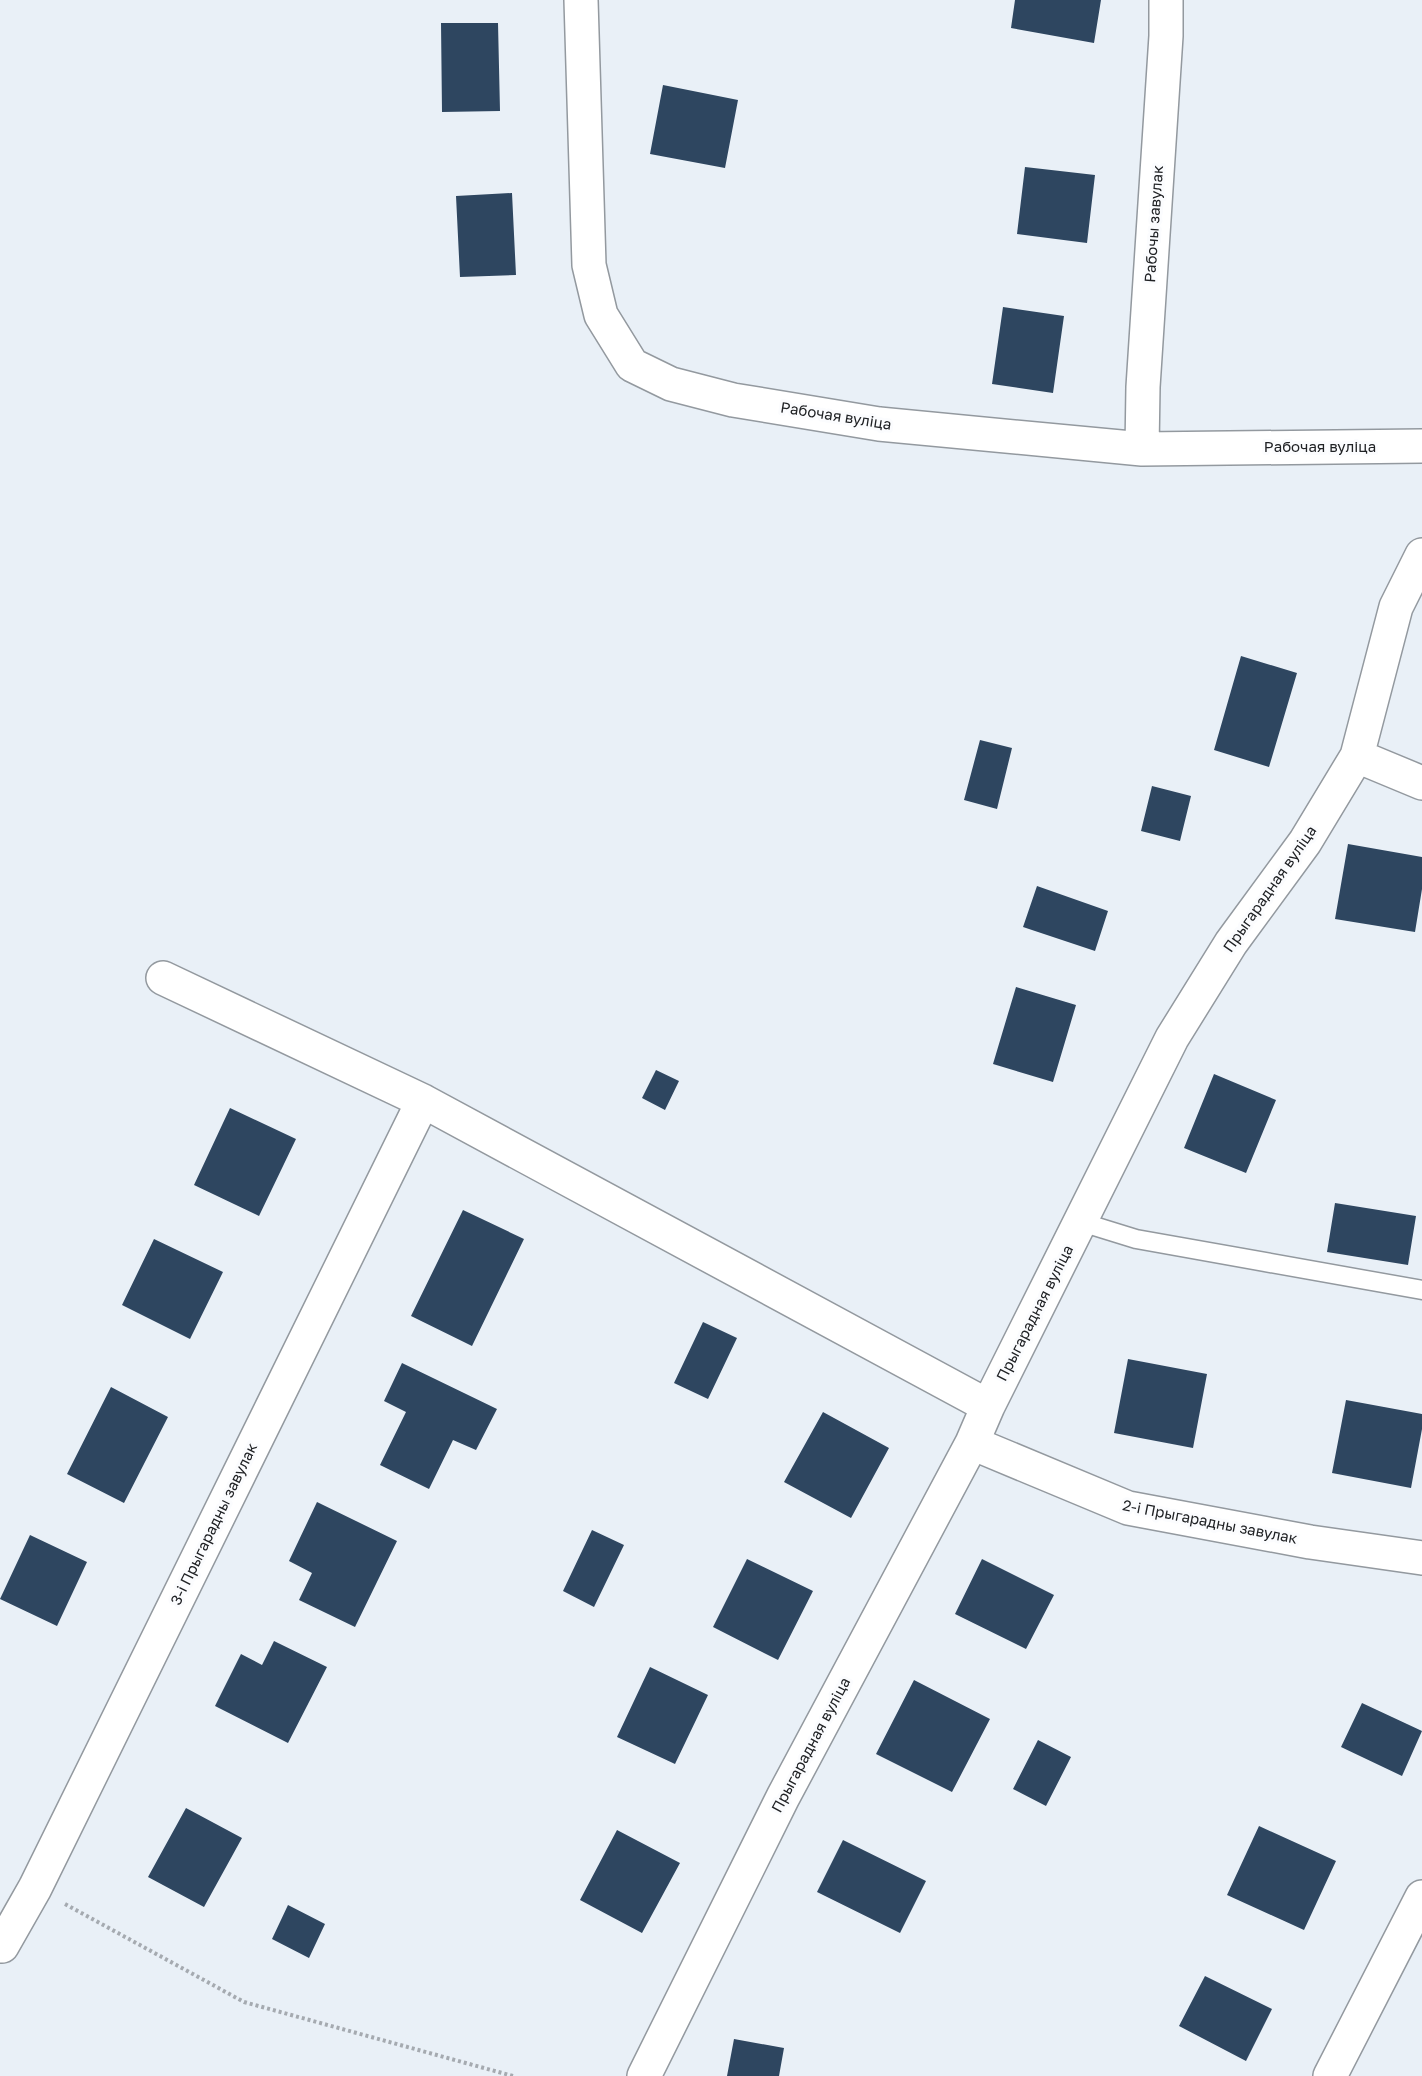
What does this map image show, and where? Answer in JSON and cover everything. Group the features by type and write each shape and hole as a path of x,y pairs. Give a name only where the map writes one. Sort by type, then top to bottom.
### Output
{"street":[{"name":"Рабочая вуліца","path":"581,0 589,265 601,315 632,365 671,384 733,400 868,422 1142,449 1422,446"},
{"name":"Рабочы завулак","path":"1142,449 1143,387 1166,36 1166,0"},
{"name":"Прыгарадная вуліца","path":"644,2076 783,1797 972,1443 988,1406 1173,1038 1231,943 1305,842 1357,756 1396,607 1422,555"},
{"path":"1357,756 1422,783"},
{"path":"163,978 423,1101 988,1406"},
{"name":"3-і Прыгарадны завулак","path":"2,1946 35,1888 423,1101"},
{"name":"2-і Прыгарадны завулак","path":"972,1443 1128,1508 1310,1542 1422,1558"},
{"path":"1330,2076 1422,1897"}],"lane":[{"path":"1081,1222 1136,1239 1422,1290"}],"path":[{"path":"35,1888 244,2002 513,2076"}],"building":[{"path":"1015,0 1101,0 1094,43 1011,28"},
{"path":"441,23 498,23 500,111 442,112"},
{"path":"663,85 738,100 725,168 650,154"},
{"path":"1025,167 1095,175 1087,243 1017,234"},
{"path":"512,193 516,275 460,277 456,196"},
{"path":"1003,307 1064,316 1053,393 992,384"},
{"path":"1241,656 1297,673 1269,767 1214,750"},
{"path":"980,740 1012,748 997,809 964,800"},
{"path":"1152,786 1191,796 1180,841 1141,831"},
{"path":"1348,844 1422,857 1422,889 1415,932 1335,919"},
{"path":"1037,886 1108,911 1095,951 1023,927"},
{"path":"1016,987 1076,1005 1053,1082 993,1064"},
{"path":"656,1070 679,1081 665,1110 642,1098"},
{"path":"1214,1074 1276,1100 1246,1173 1184,1148"},
{"path":"230,1108 296,1139 259,1216 194,1185"},
{"path":"1335,1203 1416,1216 1408,1265 1327,1252"},
{"path":"463,1210 524,1239 472,1346 411,1316"},
{"path":"154,1239 223,1272 190,1339 122,1305"},
{"path":"703,1322 737,1338 708,1399 674,1383"},
{"path":"1128,1359 1207,1374 1193,1448 1114,1433"},
{"path":"402,1363 497,1409 476,1450 453,1440 429,1489 380,1465 406,1412 384,1401"},
{"path":"111,1387 168,1417 124,1503 67,1474"},
{"path":"1346,1400 1422,1414 1422,1429 1411,1488 1332,1473"},
{"path":"823,1412 889,1448 851,1518 784,1482"},
{"path":"317,1502 397,1541 355,1627 299,1600 312,1573 289,1561"},
{"path":"592,1530 624,1545 594,1607 563,1591"},
{"path":"30,1535 87,1562 57,1626 0,1599"},
{"path":"747,1559 813,1591 778,1660 713,1627"},
{"path":"982,1559 1054,1595 1026,1649 955,1614"},
{"path":"274,1641 327,1667 288,1743 215,1706 241,1654 262,1665"},
{"path":"650,1667 708,1695 675,1764 617,1737"},
{"path":"914,1680 990,1719 952,1792 876,1754"},
{"path":"1362,1703 1422,1731 1402,1776 1341,1747"},
{"path":"1038,1740 1071,1757 1046,1806 1013,1789"},
{"path":"186,1808 242,1838 204,1907 148,1877"},
{"path":"1259,1826 1336,1861 1304,1930 1227,1895"},
{"path":"617,1830 680,1863 642,1933 580,1900"},
{"path":"843,1840 926,1881 900,1933 817,1892"},
{"path":"288,1905 325,1924 309,1958 272,1939"},
{"path":"1205,1976 1272,2009 1246,2061 1179,2026"},
{"path":"734,2039 784,2048 779,2076 727,2076"}]}
